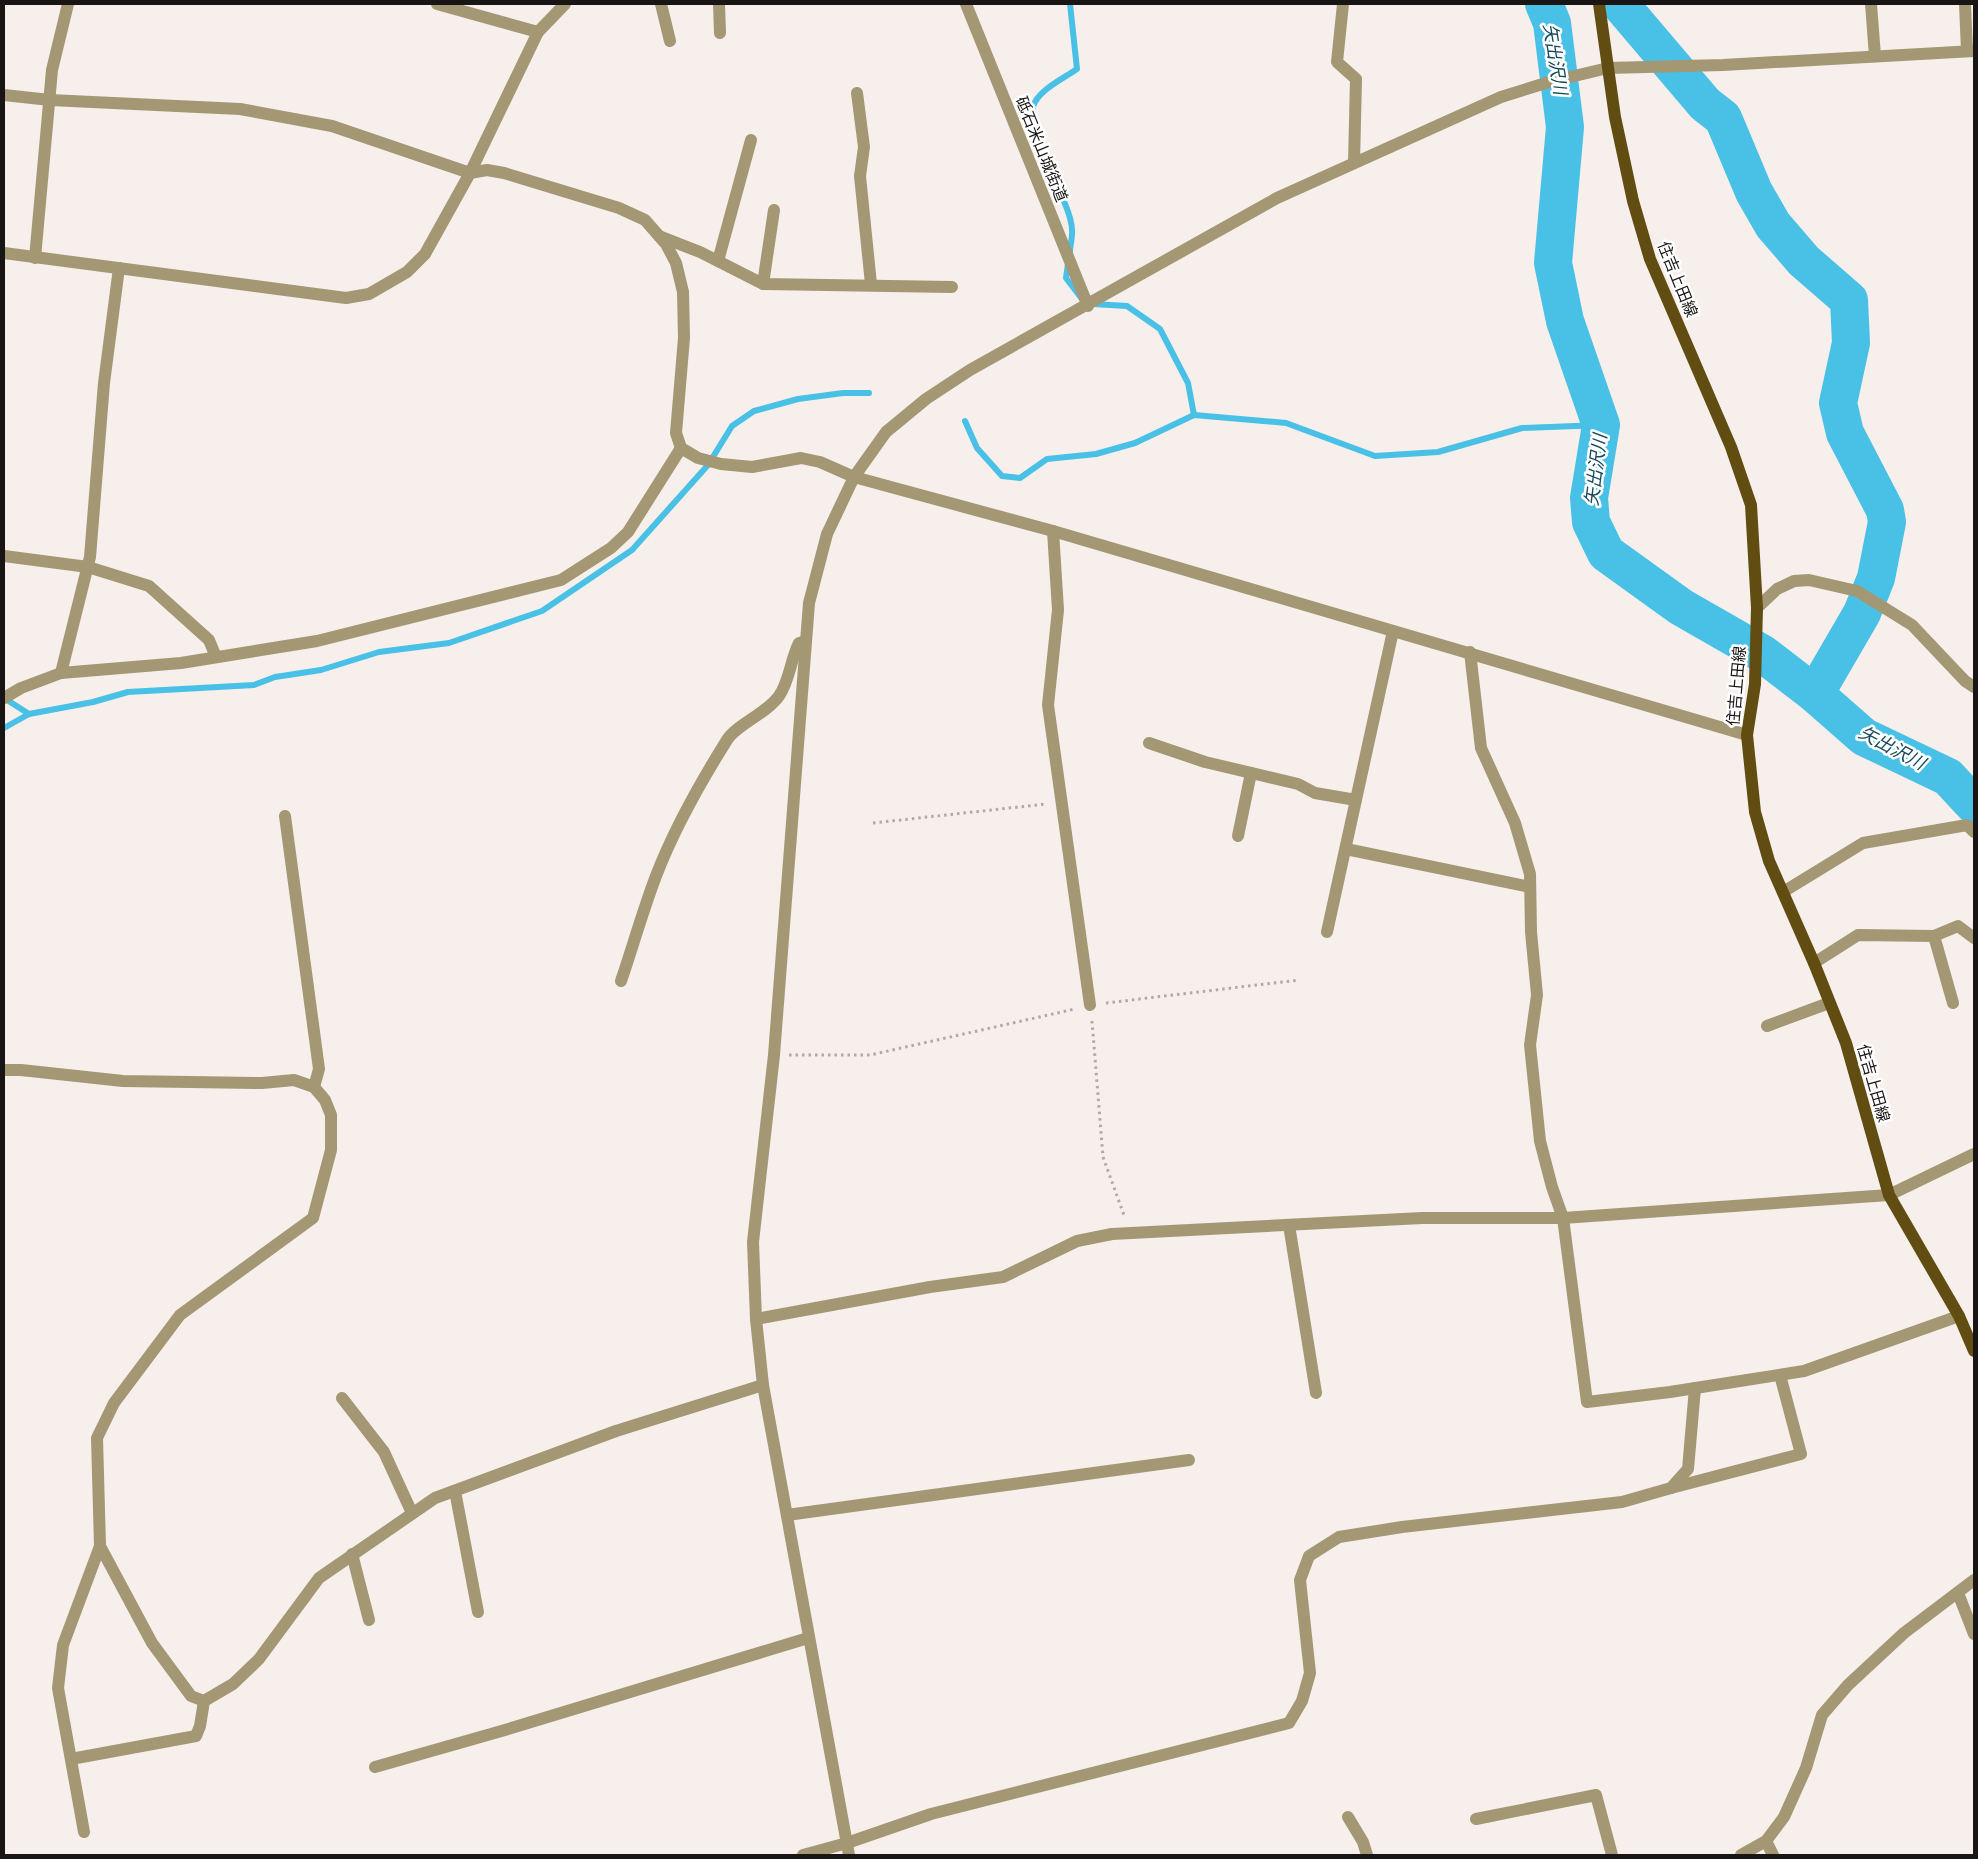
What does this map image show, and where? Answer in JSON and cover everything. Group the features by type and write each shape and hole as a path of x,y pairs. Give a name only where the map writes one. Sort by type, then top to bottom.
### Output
{"main road":[{"name":"住吉上田線","path":"1600,4 1615,117 1633,201 1650,259 1731,447 1751,505 1757,608 1754,684 1747,735 1755,812 1769,861 1814,963 1846,1043 1889,1194 1959,1316 1974,1351"}],"street":[{"path":"35,258 52,70 68,4"},
{"path":"441,4 538,32"},
{"path":"4,253 346,298 369,294 407,272 425,254 470,173 538,32 566,4"},
{"path":"661,4 670,41"},
{"path":"719,4 720,33"},
{"name":"砥石米山城街道","path":"966,4 1088,306"},
{"path":"1343,4 1337,62 1356,79 1354,163"},
{"path":"1871,4 1875,56"},
{"path":"848,1849 763,1385 756,1320 753,1242 774,1055 809,603 827,534 854,477 886,432 926,398 970,370 1088,306 1277,198 1501,96 1608,68 1723,65 1971,51 1964,4"},
{"path":"857,93 864,147 860,176 871,284"},
{"path":"4,95 50,100 240,109 332,126 470,173 487,170 504,173 619,208 645,220 659,236 676,263 683,292 684,338 676,433 681,448 698,458 721,464 752,467 801,458 820,462 854,477 1053,531 1470,652 1747,735"},
{"path":"718,261 751,140"},
{"path":"763,284 774,210"},
{"path":"659,236 718,261 763,284 871,284 952,287"},
{"path":"61,673 88,567 104,383 119,268"},
{"path":"4,698 21,688 61,673 181,663 317,641 561,580 611,548 628,532 681,448"},
{"path":"1053,531 1058,610 1048,705 1090,1005"},
{"path":"4,556 88,567 148,586 208,640 216,657"},
{"path":"1757,608 1777,589 1794,581 1810,580 1857,591 1912,625 1965,681 1974,687"},
{"path":"1327,932 1393,631"},
{"path":"621,981 657,875 698,789 728,737 762,714 778,696 789,678 793,656 799,643 806,641"},
{"path":"1470,652 1481,748 1515,823 1530,874 1530,932 1537,995 1530,1045 1540,1141 1552,1187 1563,1218 1587,1402 1804,1371 1959,1316"},
{"path":"1149,743 1205,762 1298,784 1315,793 1356,800"},
{"path":"1238,836 1251,773"},
{"path":"285,816 318,1069 314,1087"},
{"path":"1783,892 1863,843 1967,824 1974,832"},
{"path":"1346,849 1530,887"},
{"path":"1814,963 1858,935 1934,936 1958,926 1974,938"},
{"path":"1934,936 1953,1003"},
{"path":"1767,1026 1830,1002"},
{"path":"4,1070 22,1070 123,1081 262,1083 294,1080 314,1087 325,1100 331,1115 331,1150 313,1218 180,1315 114,1403 98,1438 100,1546 64,1645 58,1688 84,1832"},
{"path":"756,1320 930,1288 1003,1278 1077,1240 1112,1234 1422,1218 1563,1218 1889,1194 1974,1154"},
{"path":"1289,1224 1316,1393"},
{"path":"803,1855 848,1849 931,1814 1289,1723 1302,1701 1310,1673 1300,1580 1309,1556 1339,1537 1402,1527 1622,1502 1801,1454 1780,1375"},
{"path":"204,1701 233,1684 259,1658 319,1578 435,1498 616,1432 763,1385"},
{"path":"1671,1488 1688,1469 1694,1388"},
{"path":"342,1398 384,1452 412,1513"},
{"path":"787,1516 1189,1460"},
{"path":"455,1491 478,1612"},
{"path":"100,1546 152,1643 191,1696 204,1701"},
{"path":"352,1554 369,1620"},
{"path":"1741,1855 1766,1841 1784,1817 1806,1768 1822,1715 1848,1685 1904,1633 1974,1580"},
{"path":"1958,1593 1974,1634"},
{"path":"375,1767 505,1730 808,1638"},
{"path":"71,1758 196,1736 200,1726 204,1701"},
{"path":"1476,1819 1596,1795 1612,1855"},
{"path":"1348,1817 1364,1842 1367,1855"},
{"path":"1766,1841 1773,1855"}],"path":[{"path":"873,823 1062,802"},
{"path":"774,1055 870,1055 1090,1005 1299,980"},
{"path":"1090,1005 1103,1157 1130,1232"}],"waterway":[{"path":"1070,4 1077,69 1043,92 1035,102 1032,115 1033,130 1069,215 1072,232 1070,252"},
{"name":"矢出沢川","path":"1544,4 1552,23 1565,127 1553,263 1565,321 1601,425 1589,498 1591,522 1606,553 1681,607 1763,654 1815,694 1864,737 1948,777 1974,805"},
{"path":"1620,4 1705,104 1723,118 1754,192 1773,225 1804,261 1849,300 1851,343 1838,403 1845,433 1885,510 1887,522 1876,578 1862,613 1815,694"},
{"path":"1068,264 1066,278 1082,299"},
{"path":"1093,304 1127,306 1160,329 1188,383 1194,415"},
{"path":"4,728 29,714 93,702 128,692 254,685 275,677 321,670 379,652 449,643 542,611 632,550 708,465 732,426 754,411 798,399 843,393 869,393"},
{"path":"965,421 977,448 1002,476 1020,478 1047,459 1096,454 1135,443 1194,415 1286,423 1375,456 1438,452 1522,428 1601,425"},
{"path":"4,698 29,714"}]}
